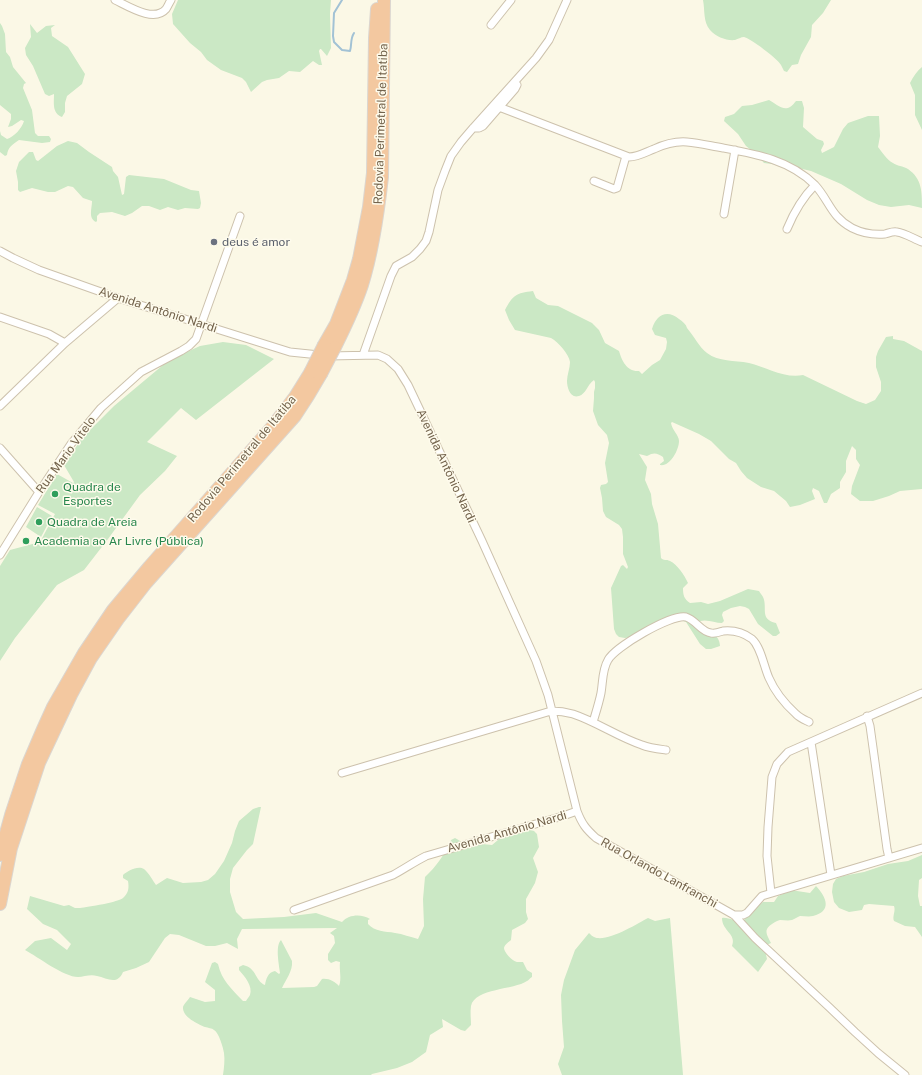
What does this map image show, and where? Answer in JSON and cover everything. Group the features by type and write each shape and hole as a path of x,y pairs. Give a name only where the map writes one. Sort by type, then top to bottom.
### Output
{"highway":[{"path":"370,0 375,29"},
{"name":"Rodovia Perimetral de Itatiba","path":"330,346 336,324 353,280 359,259 369,207 373,173 375,29 377,0"},
{"name":"Rodovia Perimetral de Itatiba","path":"0,904 11,848 39,763 71,695 91,658 146,583 295,416 308,396 316,373 361,287 373,241 380,198 382,169 384,0"},
{"name":"Rodovia Perimetral de Itatiba","path":"0,855 11,815 28,764 62,691 87,648 113,610 272,427 316,373"}],"street":[{"path":"115,0 152,15 160,14 166,9 171,0"},
{"path":"491,25 511,0"},
{"path":"363,355 391,276 396,266 412,257 426,241 438,190 451,156 473,128 536,58 549,40 567,0"},
{"path":"473,128 483,126 515,89 517,79"},
{"path":"499,107 626,156 634,157 662,145 680,142 758,154 778,161 800,173 815,186 837,216 854,229 873,234 898,232 922,242"},
{"path":"724,214 735,150"},
{"path":"594,181 614,189 617,188 626,156"},
{"path":"787,229 799,205 815,186"},
{"name":"Rua Mario Vitelo","path":"0,555 71,444 101,408 141,372 189,346 196,339 240,216"},
{"name":"Avenida Antônio Nardi","path":"0,251 39,270 118,298 290,352 329,356 378,355 387,360 398,369 408,385 536,661 548,695 577,811 426,856 393,875 294,910"},
{"path":"0,406 65,343 118,298"},
{"path":"0,317 49,334 65,343"},
{"path":"0,448 39,492"},
{"path":"593,722 601,693 604,671 607,661 612,654 623,645 660,624 685,617 693,620 705,631 711,633 734,631 753,640 758,647 769,679 776,692 797,715 809,722"},
{"path":"771,893 767,856 768,827 772,777 777,764 788,752 922,693"},
{"path":"342,773 551,711 574,714 643,746 666,750"},
{"path":"867,716 870,726 889,858"},
{"path":"811,742 831,875"},
{"name":"Rua Orlando Lanfranchi","path":"577,811 586,829 596,838 734,915 756,938 855,1032 905,1075"},
{"path":"734,915 743,915 747,913 762,896 922,848"}],"green space":[{"path":"178,0 331,0 331,48 327,56 320,49 319,51 322,65 319,65 313,61 300,72 289,71 279,78 262,82 251,92 246,82 242,78 221,70 207,60 173,24 172,14"},
{"path":"703,0 831,0 823,13 812,25 811,37 801,55 798,64 792,65 787,72 784,71 779,62 770,54 747,38 743,37 735,40 729,40 718,37 712,32 706,23"},
{"path":"0,23 5,34 6,52 10,57 13,67 26,83 24,84 23,88 32,110 35,133 38,136 49,136 51,139 50,142 42,143 19,140 11,146 7,155 5,156 0,152 0,131 1,135 7,139 10,138 17,132 24,121 21,120 8,127 11,114 0,105"},
{"path":"30,24 37,33 46,26 55,25 51,28 52,36 68,47 85,74 82,84 67,96 65,112 62,117 55,110 54,94 49,96 45,94 33,66 26,55 25,48 31,37"},
{"path":"922,67 922,130 915,115 915,95 910,83 918,70"},
{"path":"769,100 783,108 789,107 796,101 802,101 804,108 803,127 817,139 823,141 824,144 821,150 822,153 834,147 843,129 848,123 868,116 879,116 880,136 878,147 891,162 908,169 919,181 922,208 909,205 891,207 879,205 867,200 841,184 811,171 764,163 746,146 738,134 724,121 725,117 734,114 742,106"},
{"path":"68,141 77,143 112,167 113,171 118,177 122,195 124,194 126,177 129,175 164,179 191,190 199,191 201,203 200,208 185,208 178,210 168,207 160,210 149,206 142,206 125,216 112,212 100,213 97,216 96,222 91,216 92,201 83,198 73,187 68,186 55,192 32,188 20,192 18,190 16,171 19,162 29,152 33,152 36,160 38,161 57,146"},
{"path":"533,291 536,298 548,305 558,306 592,323 599,330 605,343 619,351 623,362 628,368 639,371 642,374 660,360 666,349 666,338 655,335 652,329 659,317 670,314 686,325 701,348 712,356 749,363 782,374 796,376 803,375 866,404 875,400 881,391 881,382 876,367 876,357 886,337 893,336 893,339 904,341 922,351 922,489 900,491 873,501 860,501 851,494 852,486 860,465 856,459 856,450 852,446 846,461 846,472 840,482 840,488 831,494 827,503 824,503 819,491 813,488 812,491 815,499 790,507 786,501 774,491 761,487 747,478 736,463 729,459 711,441 672,422 672,426 678,437 679,445 676,453 670,461 664,465 660,465 664,461 663,457 655,454 647,456 639,454 647,467 645,480 651,494 652,504 658,524 661,558 669,560 678,567 683,574 688,583 683,588 684,595 686,600 690,603 701,602 708,604 720,601 748,589 759,591 763,597 766,616 768,619 776,623 780,633 773,636 758,624 749,609 740,606 723,612 722,615 724,621 722,623 706,620 700,621 718,638 720,646 711,649 706,649 700,644 686,622 672,617 661,619 631,637 619,637 614,629 611,588 621,566 623,565 627,569 628,567 623,554 622,529 619,525 606,517 603,511 600,488 601,485 608,482 605,463 609,443 607,435 598,425 593,411 595,382 594,380 581,395 573,396 568,389 567,383 570,362 568,355 563,348 551,338 515,330 505,310 513,298 519,294"},
{"path":"223,342 246,345 274,359 196,420 181,408 147,442 177,456 165,471 140,495 84,570 57,585 15,638 0,661 0,566 10,550 40,542 55,514 38,505 57,474 73,483 70,489 74,482 64,465 82,438 114,406 169,360 200,346"},
{"name":"Quadra de Areia","path":"37,507 52,516 41,537 26,527"},
{"path":"261,807 253,844 233,868 230,879 230,892 236,912 243,919 284,917 316,913 342,922 348,917 359,916 370,919 368,920 368,924 377,930 401,934 418,939 424,926 423,899 425,877 440,860 451,840 455,838 462,842 492,845 504,835 528,829 534,831 537,834 539,847 533,858 538,872 535,883 526,899 526,912 528,919 525,923 512,930 511,940 504,948 513,960 523,962 527,970 532,973 532,977 521,984 487,993 474,1000 471,1006 471,1025 465,1031 442,1019 443,1027 430,1035 426,1052 412,1062 397,1068 371,1075 223,1075 224,1053 218,1034 213,1029 202,1026 191,1020 183,1011 185,1003 190,997 205,1002 215,1001 215,990 205,982 212,963 215,962 218,964 222,975 228,984 243,1001 246,1001 251,992 248,982 239,970 239,967 243,965 251,969 259,981 265,985 269,974 275,971 279,974 280,973 278,946 281,940 292,961 290,972 282,988 314,987 317,986 322,979 332,981 339,986 340,962 336,961 331,963 328,960 328,954 335,943 334,936 330,933 337,928 242,929 237,939 238,949 227,943 215,946 206,946 179,935 170,934 165,938 149,962 123,972 118,979 115,980 94,975 78,977 66,974 25,950 35,941 51,938 67,950 71,944 57,930 43,924 27,909 30,896 64,906 69,905 75,908 90,907 120,900 128,890 128,881 123,878 123,875 136,868 144,869 156,885 167,878 183,883 208,880 215,874 224,861 239,821 253,809"},
{"path":"922,855 922,878 919,880 918,896 920,906 922,906 922,937 915,927 905,926 894,921 894,906 869,904 864,905 862,910 849,912 839,908 834,902 832,892 833,884 836,879 888,864 908,861"},
{"path":"816,886 825,899 826,904 823,911 813,916 800,916 792,920 780,920 769,926 766,932 771,943 764,946 767,959 758,972 732,946 733,938 724,926 722,918 742,922 763,902 774,902 778,896 790,891 810,893"},
{"path":"648,918 655,921 670,918 683,1075 562,1075 558,1064 564,1047 561,995 564,980 575,950 589,933 594,937 606,937 621,932"}],"waterway":[{"path":"342,0 334,13 334,42 342,50 350,51 354,33"}],"place":[{"name":"deus é amor","path":"214,242"},
{"name":"Quadra de Esportes","path":"55,494"},
{"name":"Quadra de Areia","path":"39,522"},
{"name":"Academia ao Ar Livre (Pública)","path":"26,541"}]}
